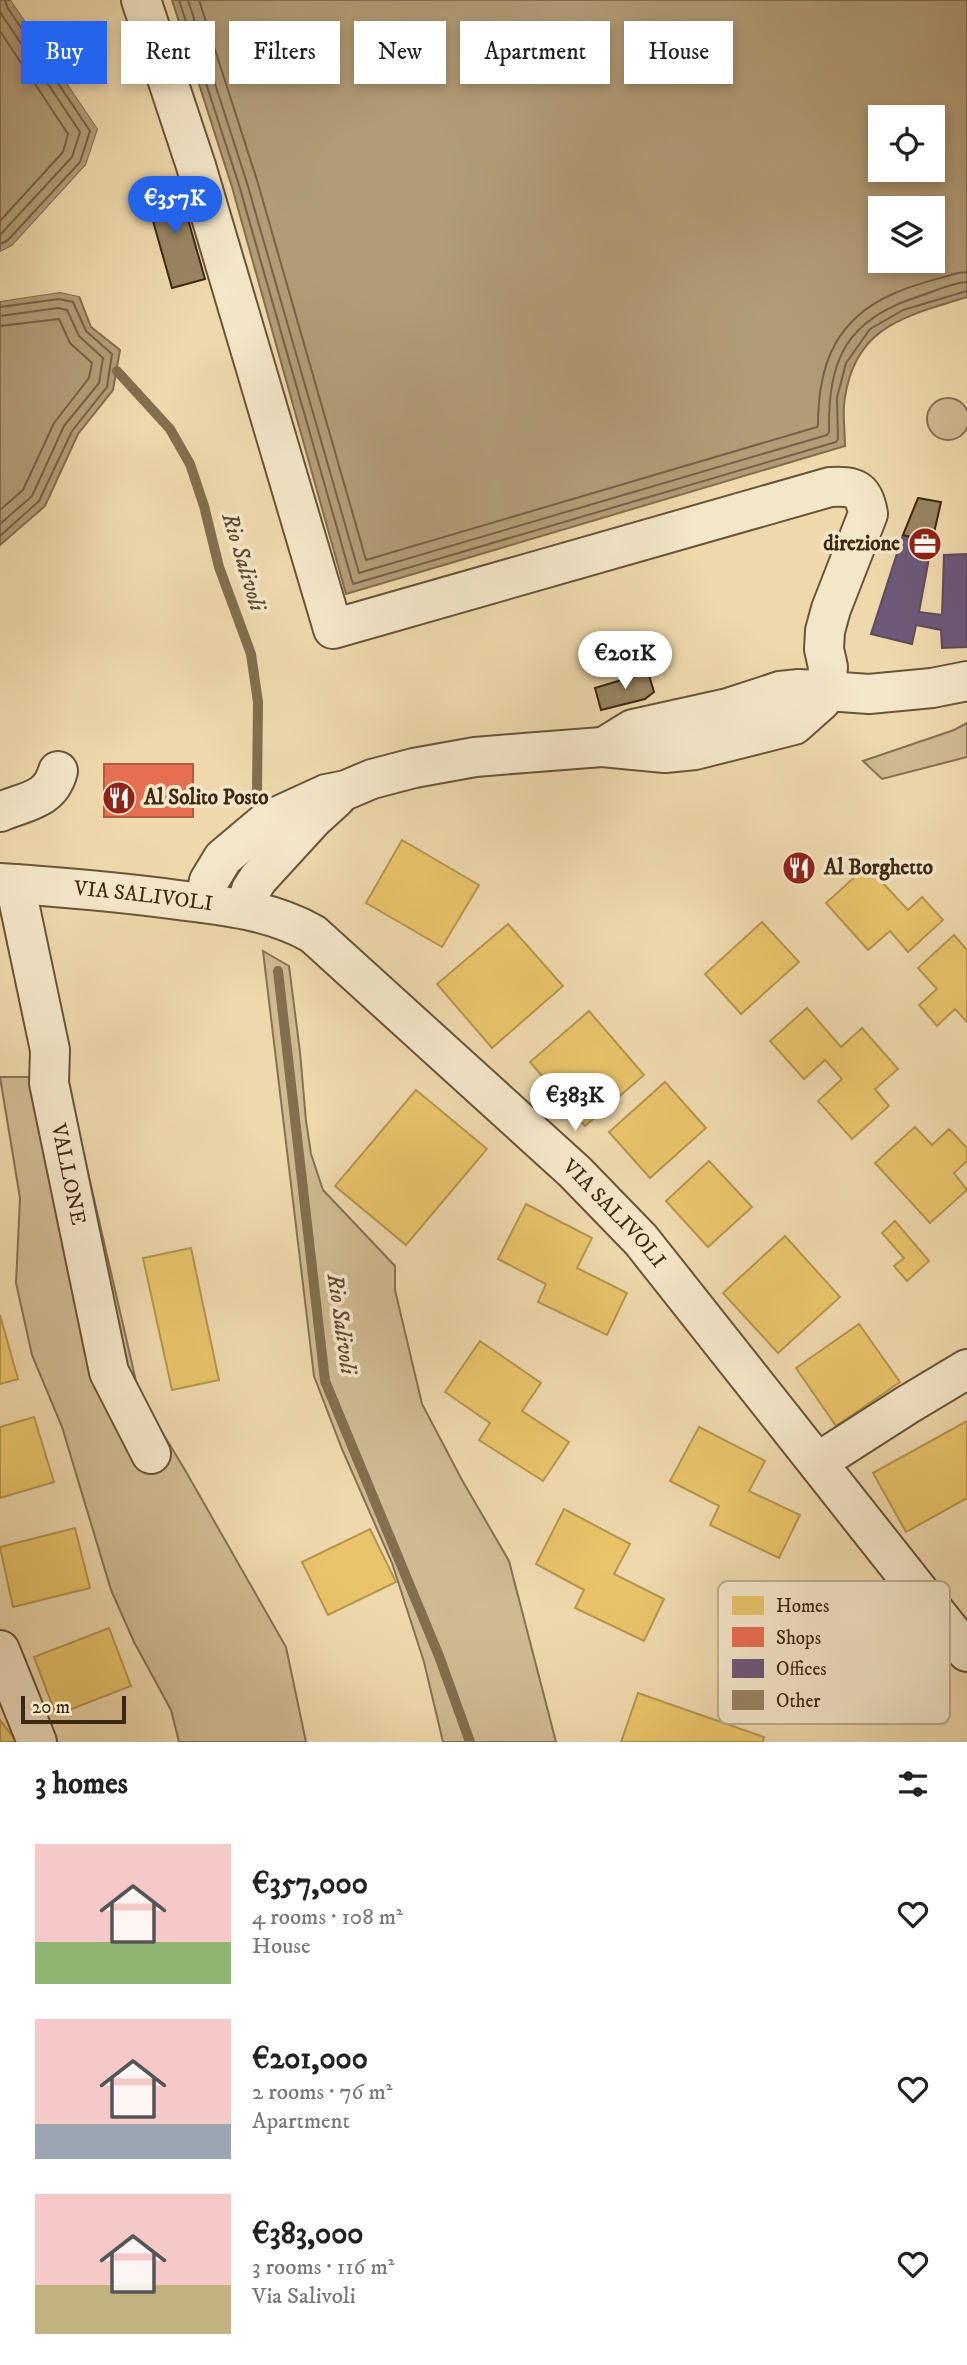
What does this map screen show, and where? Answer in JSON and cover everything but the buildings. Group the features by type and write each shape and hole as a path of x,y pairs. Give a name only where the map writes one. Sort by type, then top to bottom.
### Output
{"street":[{"path":"141,0 196,166 333,629 830,486 850,486 860,492 866,499 868,514 825,631 824,649 828,667 825,691 821,701 794,725 695,750 665,753 602,747 475,757 372,779 346,790 326,794 267,821 223,858 209,881 204,903"},
{"path":"825,691 869,694 932,688 967,681"},
{"path":"0,812 40,797 55,783 58,771"},
{"path":"245,909 258,878 313,819 346,790"},
{"name":"VIA SALIVOLI","path":"7,884 138,894 245,909 292,922 313,934 575,1172 641,1240 911,1581"},
{"name":"VALLONE","path":"7,884 50,1050 49,1083 109,1372 152,1454"},
{"path":"818,1462 967,1369"},
{"name":"VIA SALIVOLI","path":"950,1630 967,1652"},
{"path":"0,1650 37,1742"}],"shaded area":[{"path":"940,400 956,400 963,404 967,411 967,427 963,434 956,438 940,438 933,434 929,427 929,411 933,404"},
{"path":"967,723 967,757 882,779 863,761 954,730"},
{"path":"263,951 289,966 311,1154 323,1190 395,1266 395,1290 422,1404 509,1561 556,1742 443,1742 424,1662 392,1563 342,1449 314,1376"},
{"path":"0,1077 30,1077 77,1125 139,1394 286,1647 306,1742 179,1742 171,1710 134,1642 111,1590 62,1427 32,1355 16,1283 20,1198"}],"water":[{"path":"0,0 11,0 25,21 21,21 21,84 68,84 98,129 86,165 12,246 0,252"},
{"path":"172,0 967,0 967,297 905,318 888,327 860,354 851,373 845,397 845,446 346,594 232,187 199,84 215,84 215,21 179,21"},
{"path":"60,292 79,296 91,327 120,350 113,390 78,434 45,506 0,545 0,301"}],"pier":[{"path":"11,0 15,0 29,21 25,21"},
{"path":"68,84 71,84 101,129 89,167 15,249 0,255 0,252 12,246 86,165 98,129"},
{"path":"60,288 80,293 83,297 60,292 0,301 0,297 18,293"}],"waterway":[{"name":"Rio Salivoli","path":"117,371 170,429 190,464 219,567 251,654 258,702 257,791"},
{"name":"Rio Salivoli","path":"278,971 325,1381 439,1656 470,1742"}],"place":[{"name":"direzione","path":"925,544"},
{"name":"Al Solito Posto","path":"119,798"},
{"name":"Al Borghetto","path":"799,868"}]}
